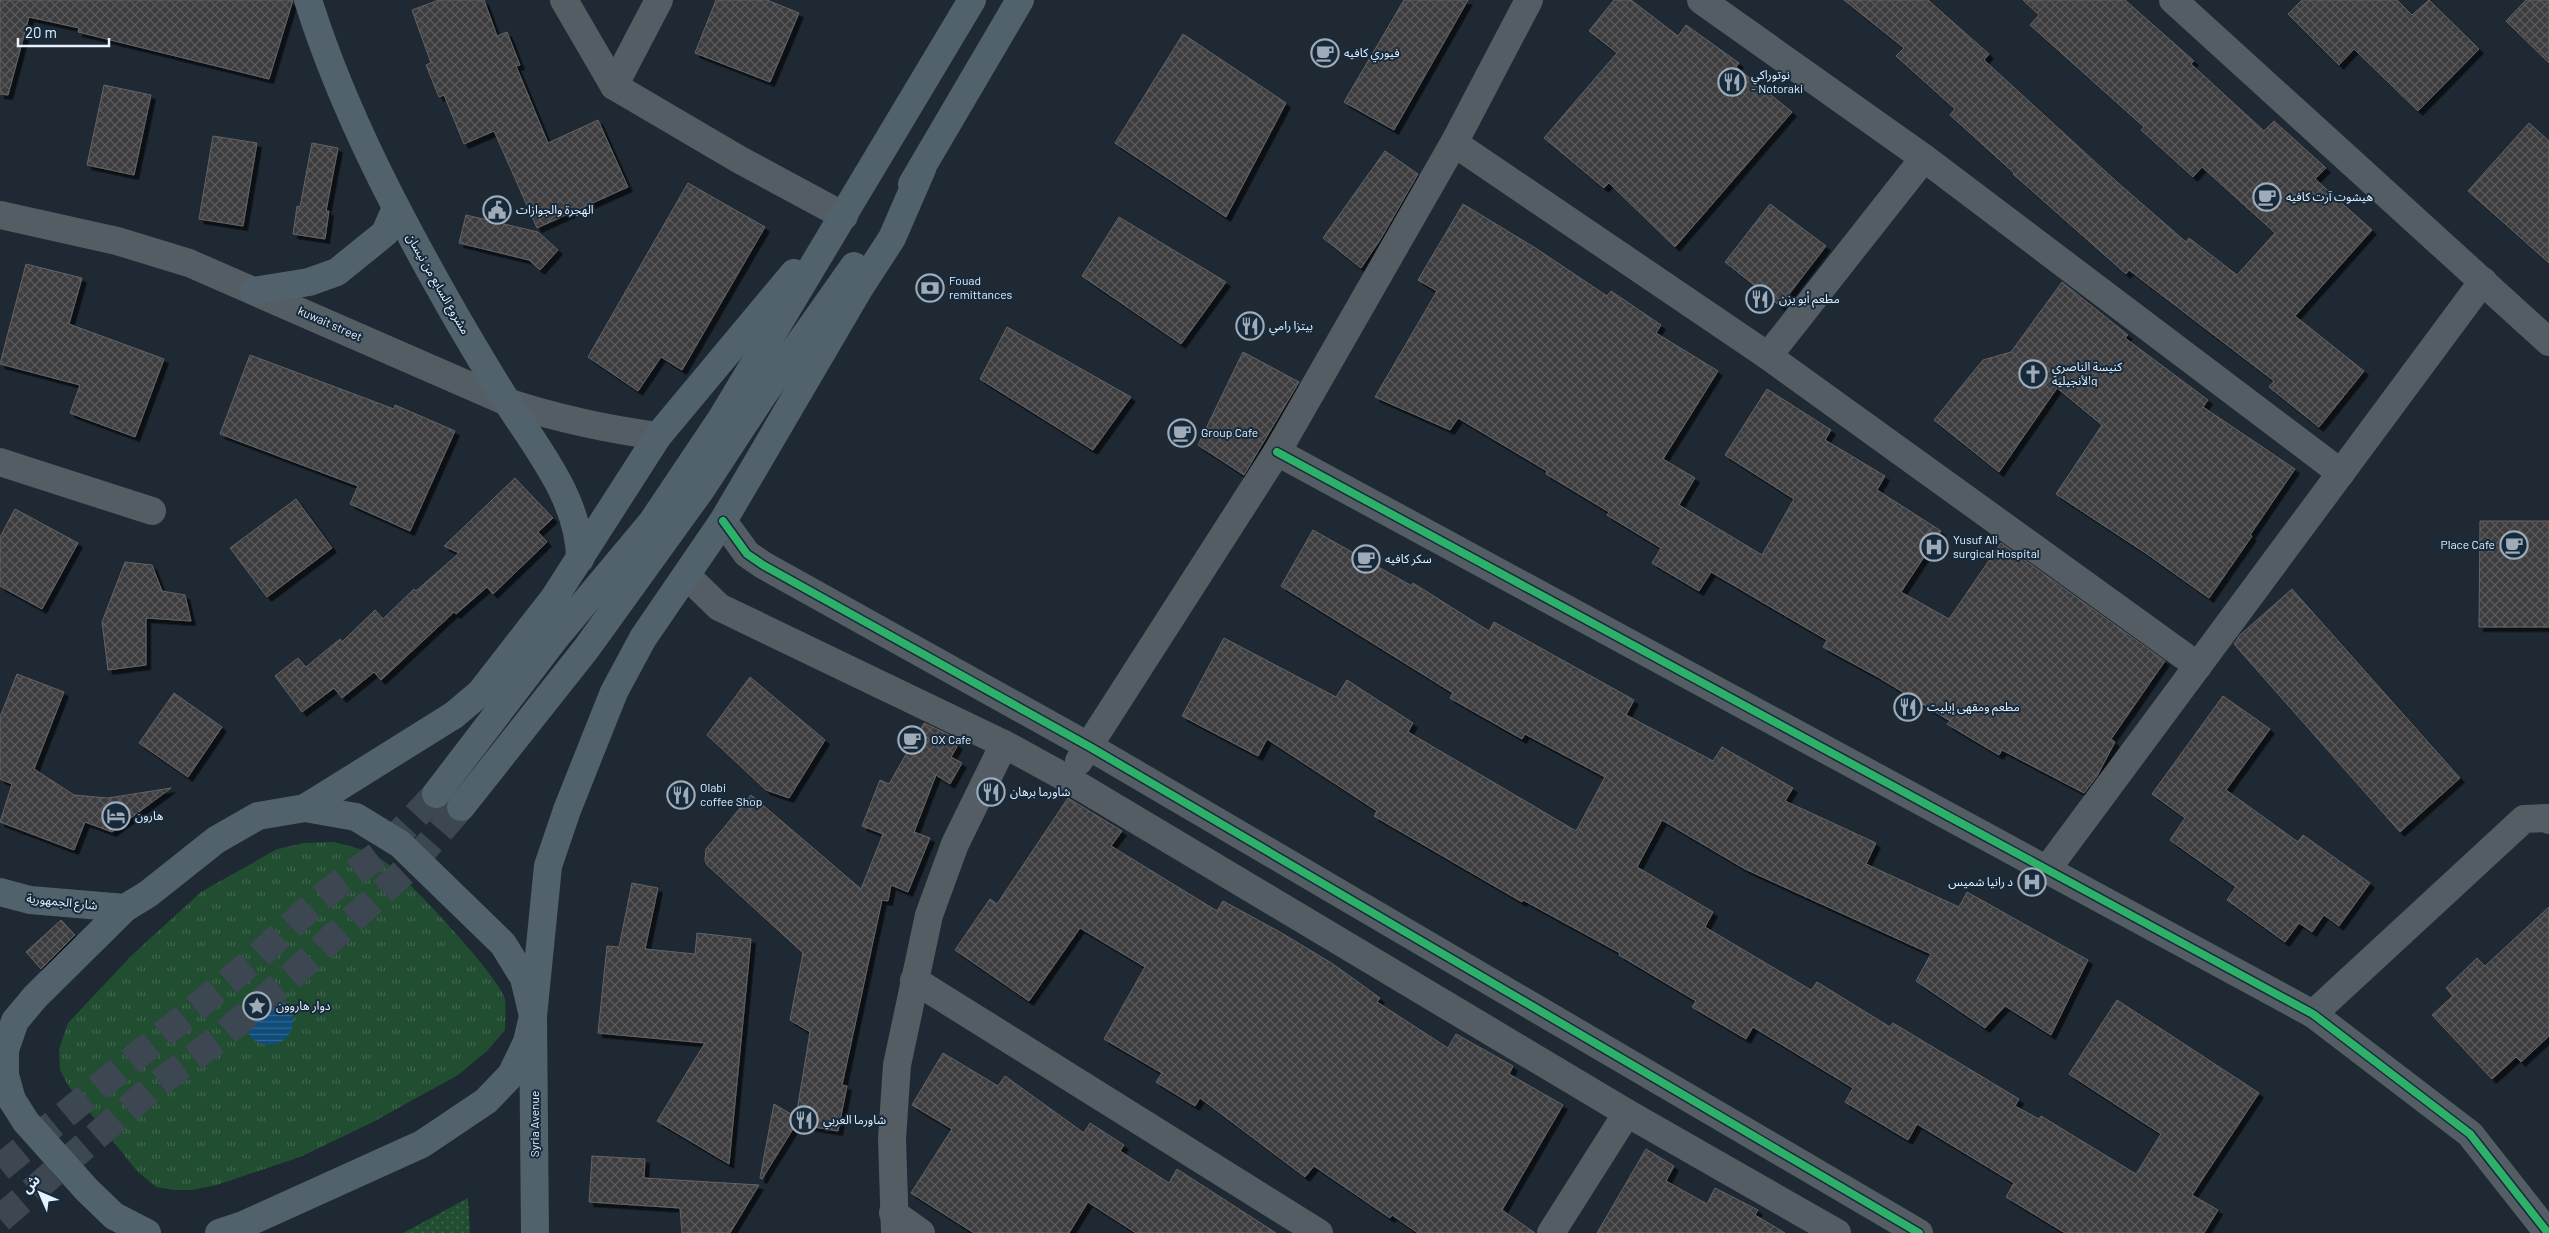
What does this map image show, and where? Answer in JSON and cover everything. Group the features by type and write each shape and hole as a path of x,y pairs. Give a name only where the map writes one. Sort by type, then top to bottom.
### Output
{"main road":[{"name":"مشروع السابع من نيسان","path":"308,0 342,93 396,208 507,402 550,467 580,537 580,559"},
{"path":"436,794 556,637 652,522 723,416 972,0"},
{"path":"461,807 586,649 700,491 763,395 922,169 1020,0"},
{"path":"219,1233 243,1225 422,1144 486,1101 511,1075 527,1042 533,1016 548,866 567,810 614,692 643,638 723,521 859,290 892,238 922,169"},
{"path":"254,291 310,282 337,272 385,233 396,208"},
{"path":"305,808 454,715 480,693 554,598 658,436 742,334 844,216"},
{"path":"147,1233 114,1216 75,1177 26,1122 12,1100 2,1063 15,1021 35,998 125,908 148,894 216,840 258,816 305,808 356,817 400,844 503,944 524,978 533,1016"},
{"name":"شارع الجمهورية","path":"0,892 30,900 125,908"},
{"name":"Syria Avenue","path":"533,1016 535,1233"}],"street":[{"path":"564,0 614,86 740,160 844,216"},
{"path":"614,86 659,0"},
{"path":"1066,778 1090,747 1277,452 1454,143 1529,0"},
{"path":"1701,0 1924,158 2341,473"},
{"path":"2173,0 2549,342"},
{"path":"1454,143 1768,356 2198,666"},
{"path":"1768,356 1924,158"},
{"name":"kuwait street","path":"0,216 117,241 189,263 507,402 608,429 658,436"},
{"path":"2048,868 2484,281"},
{"path":"1277,452 2048,868 2313,1014 2470,1134 2548,1233"},
{"path":"0,462 152,511"},
{"path":"723,521 747,554 763,566 1090,747 1919,1233"},
{"path":"687,576 720,608 772,631 1004,744 1066,778 1627,1112 1837,1233"},
{"path":"921,1233 894,1223 892,1139 897,1064 929,915 954,844 1004,744"},
{"path":"2313,1014 2524,819 2546,818 2549,820"},
{"path":"914,980 1319,1233"},
{"path":"1551,1233 1627,1112"}],"green space":[{"path":"333,842 366,851 384,861 450,927 499,987 505,999 505,1030 487,1051 458,1075 373,1122 300,1157 217,1185 192,1190 156,1187 137,1171 69,1087 60,1070 59,1049 68,1023 132,955 201,892 277,849 304,843"},
{"path":"468,1198 470,1233 403,1233"}],"water":[{"path":"269,997 278,999 286,1004 291,1012 293,1021 291,1030 286,1038 278,1043 269,1045 260,1043 252,1038 247,1030 245,1021 247,1012 252,1004 260,999"}],"building":[{"path":"0,0 293,0 269,79 78,32 79,28 29,17 8,95 0,94"},
{"path":"439,0 484,0 497,36 507,32 520,65 516,66 548,143 598,120 628,187 537,228 494,131 464,144 444,95 439,97 426,65 431,63 412,10"},
{"path":"716,0 767,0 799,13 770,82 695,53"},
{"path":"1404,0 1468,0 1394,130 1344,102"},
{"path":"1614,0 1631,0 1678,36 1686,25 1739,63 1736,67 1792,112 1675,247 1609,183 1604,188 1544,138 1617,53 1589,31"},
{"path":"1844,0 1928,0 1989,54 1984,60 2117,182 2186,242 2189,238 2237,275 2275,233 2202,167 2193,177 2141,130 2144,127 2030,25 2039,15 2023,0 2125,0 2194,61 2191,64 2264,131 2274,121 2326,168 2315,179 2372,230 2295,316 2364,371 2319,427 2269,387 2274,381 2129,270 2126,274 2013,174 1950,115 1955,109 1896,56 1904,48"},
{"path":"2302,0 2397,0 2412,15 2429,0 2479,49 2418,111 2354,49 2339,65 2288,14"},
{"path":"2526,0 2549,0 2549,63 2506,21"},
{"path":"1183,34 1286,103 1226,217 1115,143"},
{"path":"104,85 151,95 134,175 87,165"},
{"path":"2529,123 2549,141 2549,263 2468,191"},
{"path":"213,136 257,143 243,226 199,219"},
{"path":"312,143 338,148 326,211 329,211 325,239 293,234 297,206 300,207"},
{"path":"1385,151 1418,174 1380,240 1361,268 1323,238"},
{"path":"688,183 765,227 682,370 661,357 638,391 588,357"},
{"path":"1463,204 1537,249 1607,296 1611,291 1661,325 1656,333 1718,371 1663,459 1695,478 1679,505 1762,555 1794,499 1725,455 1767,389 1831,430 1825,440 1885,476 1877,490 1941,531 1901,592 1949,619 2001,543 2165,661 2111,739 2115,742 2097,776 2084,793 2002,750 1999,755 1947,724 1950,721 1878,677 1823,647 1827,640 1711,572 1699,591 1652,563 1661,548 1607,515 1609,512 1546,474 1547,471 1458,418 1450,430 1375,397 1437,291 1418,280"},
{"path":"1770,204 1826,246 1780,306 1725,262"},
{"path":"466,215 538,232 558,250 540,270 529,260 459,243"},
{"path":"1119,217 1226,282 1181,344 1082,276"},
{"path":"26,264 82,278 69,324 164,359 135,437 70,413 80,385 0,364"},
{"path":"2062,282 2128,335 2125,338 2208,400 2203,407 2295,469 2209,598 2147,554 2056,494 2102,425 2057,388 1999,472 1934,420 1983,360 2011,352"},
{"path":"1007,327 1131,397 1093,450 980,379"},
{"path":"1243,352 1299,382 1244,475 1198,445"},
{"path":"250,355 394,409 395,405 455,431 410,531 350,504 358,486 220,434"},
{"path":"515,478 553,518 538,532 547,542 493,594 487,587 456,614 454,612 381,680 374,672 342,698 334,688 302,712 275,676 298,658 306,667 340,639 342,642 375,610 383,619 414,589 416,591 459,553 444,546"},
{"path":"296,499 332,548 267,597 230,548"},
{"path":"15,509 78,543 42,609 0,586 0,537"},
{"path":"2480,521 2549,521 2549,627 2479,627"},
{"path":"1313,530 1412,586 1413,583 1489,631 1494,622 1634,700 1626,715 1713,761 1722,747 1793,788 1785,801 1876,843 1866,864 1959,907 1967,892 2088,960 2051,1035 2005,1006 1985,1028 1916,981 1931,954 1745,869 1662,820 1637,867 1713,912 1705,927 1811,990 1817,982 1890,1027 1893,1023 2019,1099 2015,1106 2039,1119 2041,1116 2136,1174 2161,1134 2069,1074 2117,1000 2259,1093 2192,1195 2218,1210 2204,1233 2065,1233 2006,1197 2014,1183 1917,1124 1908,1140 1845,1102 1853,1088 1753,1027 1746,1039 1692,1007 1696,1001 1619,955 1620,953 1523,900 1522,902 1374,816 1377,811 1267,739 1258,756 1182,716 1224,638 1336,697 1347,680 1413,723 1408,732 1576,831 1605,777 1525,734 1522,739 1450,698 1453,693 1281,586"},
{"path":"125,562 152,565 162,591 185,595 191,621 146,618 146,665 108,670 102,622"},
{"path":"2292,589 2460,778 2400,832 2234,644 2240,635"},
{"path":"17,674 64,692 34,769 74,795 108,798 171,788 112,832 85,822 74,850 0,822 12,784 0,779 0,717"},
{"path":"750,677 825,740 789,798 766,790 707,735"},
{"path":"174,693 222,727 188,777 139,743"},
{"path":"2223,696 2270,729 2226,790 2298,842 2303,835 2370,883 2339,926 2324,915 2312,932 2299,923 2285,942 2227,900 2236,887 2170,840 2185,818 2152,794"},
{"path":"924,723 956,738 954,742 958,745 951,757 962,763 950,784 936,775 914,832 930,838 908,892 891,885 888,901 882,900 842,1085 847,1086 838,1131 796,1124 762,1179 760,1178 774,1104 796,1117 810,1032 790,1020 803,953 707,865 705,860 706,849 751,795 861,889 883,834 862,826 880,780 889,784"},
{"path":"1068,798 1122,831 1111,846 1217,911 1223,901 1280,932 1333,964 1380,998 1377,1002 1448,1048 1456,1034 1513,1066 1509,1074 1563,1105 1502,1210 1535,1233 1418,1233 1392,1215 1390,1218 1314,1166 1305,1177 1200,1098 1195,1106 1156,1082 1162,1073 1104,1039 1145,967 1080,928 1029,1001 955,950 990,899 997,904"},
{"path":"632,883 658,888 645,949 695,954 697,933 751,939 729,1164 657,1121 705,1043 598,1033 607,946 619,947"},
{"path":"2549,907 2549,1036 2521,1062 2516,1057 2492,1079 2432,1015 2453,996 2446,988 2477,958 2485,966"},
{"path":"61,920 75,935 41,969 26,952"},
{"path":"943,1053 998,1086 1005,1076 1084,1133 1090,1123 1124,1145 1120,1151 1169,1183 1177,1169 1276,1233 1136,1233 1088,1202 1069,1233 974,1233 911,1193 952,1129 912,1105"},
{"path":"1646,1149 1674,1166 1666,1181 1707,1204 1715,1188 1758,1210 1755,1215 1785,1233 1597,1233"},
{"path":"592,1156 645,1159 644,1178 759,1185 730,1233 682,1233 680,1208 589,1202"}],"tunnel":[{"path":"0,1168 254,960 320,898 381,853 436,794"},
{"path":"0,1219 152,1088 221,1037 292,975 408,868 461,807"}],"cycle path":[{"path":"1277,452 2313,1014 2470,1134 2548,1233"},
{"path":"723,521 747,554 763,565 1090,747 1919,1233"}],"place":[{"name":"فيوري كافيه","path":"1325,53"},
{"name":"نوتوراكي - Notoraki","path":"1732,82"},
{"name":"هيشوت آرت كافيه","path":"2267,197"},
{"name":"الهجرة والجوازات","path":"497,210"},
{"name":"Fouad remittances","path":"930,288"},
{"name":"مطعم أبو يزن","path":"1760,299"},
{"name":"بيتزا رامي","path":"1250,326"},
{"name":"كنيسة الناصري الأنجيليةq","path":"2033,374"},
{"name":"Group Cafe","path":"1182,433"},
{"name":"Place Cafe","path":"2514,545"},
{"name":"Yusuf Ali surgical Hospital","path":"1934,547"},
{"name":"سكر كافيه","path":"1366,559"},
{"name":"مطعم ومقهى إيليت","path":"1908,707"},
{"name":"OX Cafe","path":"912,740"},
{"name":"شاورما برهان","path":"991,792"},
{"name":"Olabi coffee Shop","path":"681,795"},
{"name":"هارون","path":"116,816"},
{"name":"د رانيا شميس","path":"2032,882"},
{"name":"دوار هاروون","path":"257,1006"},
{"name":"شاورما العربي","path":"804,1120"}]}
